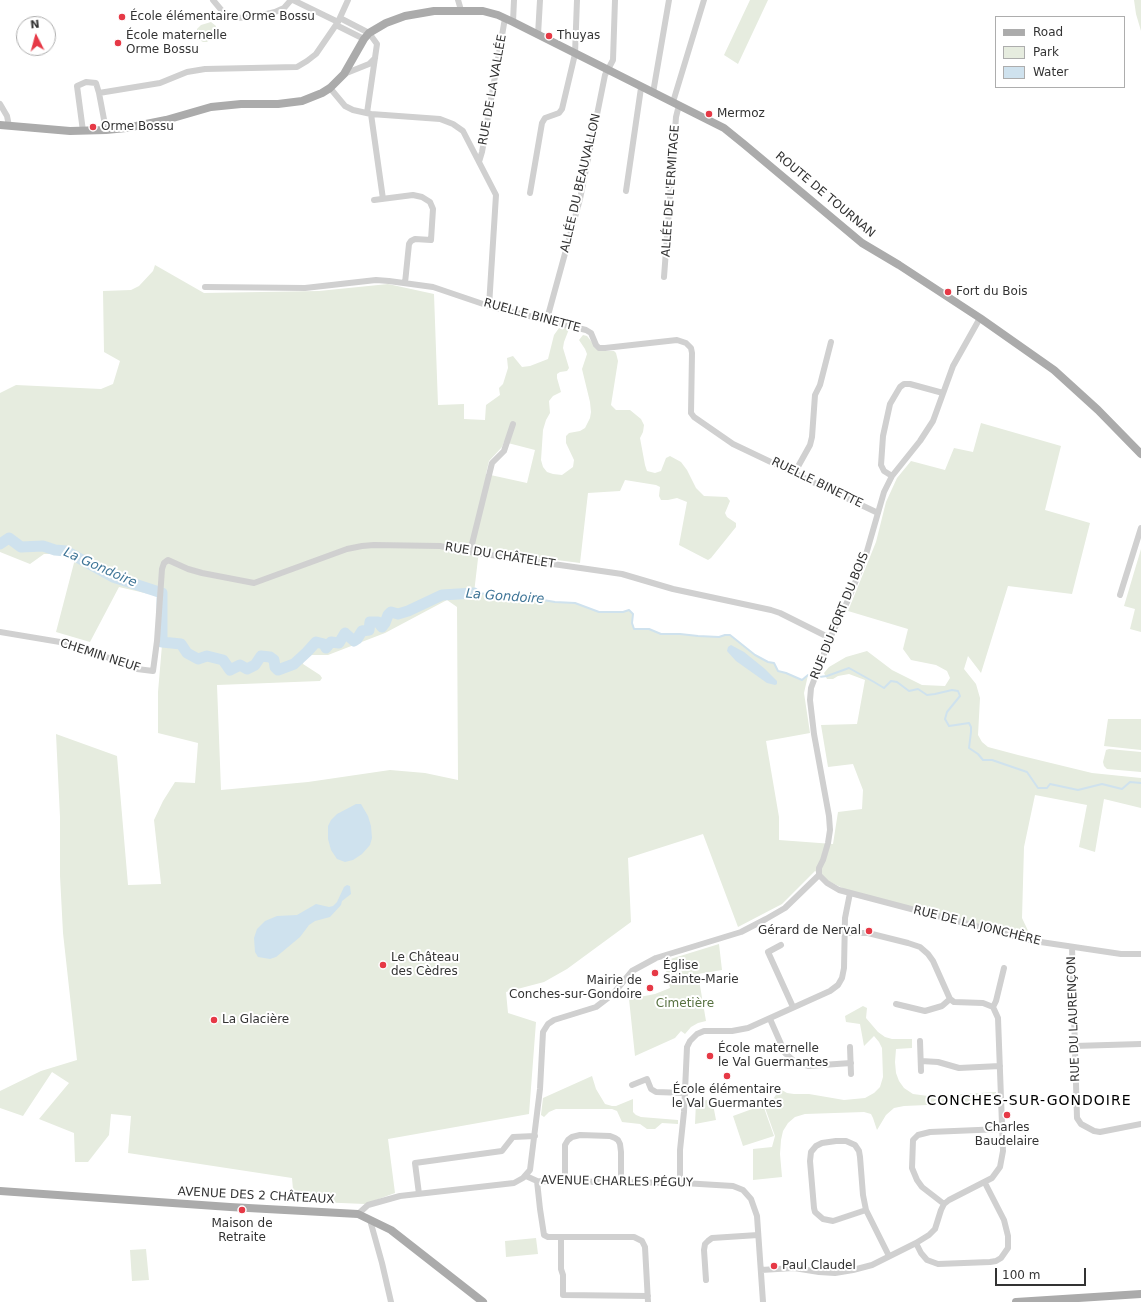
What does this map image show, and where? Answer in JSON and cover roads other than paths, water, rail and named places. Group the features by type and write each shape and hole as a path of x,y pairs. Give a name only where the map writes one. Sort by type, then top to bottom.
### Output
{"main road":[{"name":"ROUTE DE TOURNAN","path":"367,36 386,23 405,16 434,11 483,11 505,18 724,128 862,243 980,318 1054,370 1117,428 1141,454"},
{"path":"0,125 60,131 103,130 126,128 166,120 211,107 241,104 278,104 302,101 330,88 344,74 367,36"},
{"name":"AVENUE DES 2 CHÂTEAUX","path":"0,1191 230,1207 358,1214 391,1230 483,1302"},
{"path":"1016,1302 1141,1294"}],"street":[{"path":"213,0 223,12 235,18 254,17 275,12 284,8 292,0 367,36 377,44 369,113 383,199"},
{"path":"99,93 160,83 187,72 205,69 297,66 316,54 338,22 348,0"},
{"path":"458,0 461,10"},
{"path":"513,22 514,0"},
{"path":"538,35 540,0"},
{"path":"530,193 542,123 545,118 559,113 562,109 575,54 577,0"},
{"name":"ALLÉE DU BEAUVALLON","path":"547,319 580,199 605,75 613,60 615,0"},
{"path":"653,93 668,0"},
{"name":"ALLÉE DE L'ERMITAGE","path":"664,277 676,104 704,0"},
{"name":"RUE DE LA VALLÉE","path":"479,162 505,18"},
{"path":"344,74 369,64 375,58"},
{"path":"83,131 76,86 86,82 96,83 99,93 103,130"},
{"path":"330,88 345,106 353,110 369,113 440,119 453,124 463,131 496,195 489,306"},
{"path":"626,191 642,88"},
{"path":"0,104 7,116 9,126"},
{"path":"374,200 413,195 422,197 430,202 433,209 431,240 415,239 411,240 409,244 405,283"},
{"name":"RUELLE BINETTE","path":"205,287 306,288 376,280 405,283 433,287 489,306 547,319 586,330 591,333 596,345 599,348 677,340 686,343 691,348 692,353 691,413 694,417 734,444 878,513"},
{"name":"RUE DU FORT DU BOIS","path":"819,875 819,868 828,843 830,830 829,816 814,734 810,700 811,688 830,638 848,600 865,558 884,492 892,476 927,431 937,411 953,366 980,318"},
{"path":"795,472 810,445 815,395 820,385 831,342"},
{"path":"892,476 884,471 881,465 883,436 890,404 900,387 904,384 910,384 943,394"},
{"path":"470,552 492,463 504,451 513,424"},
{"path":"1120,595 1141,528"},
{"name":"RUE DU CHÂTELET","path":"153,671 157,641 162,568 164,563 168,560 188,569 202,573 254,583 316,559 362,546 436,546 622,574 673,589 771,610 830,638"},
{"name":"CHEMIN NEUF","path":"0,632 60,642 91,651 136,669 153,671"},
{"path":"526,1176 530,1170 535,1136 540,1090 543,1032 548,1024 554,1020 596,1007 606,1001 632,971 656,958 741,932 766,919 785,908 819,875"},
{"name":"RUE DE LA JONCHÈRE","path":"819,875 827,883 839,890 999,933 1034,941 1072,947 1121,954 1141,954"},
{"path":"680,1184 680,1150 687,1048 692,1038 704,1031 743,1029 770,1019 830,991 838,985 842,978 844,968 844,918 850,893"},
{"path":"761,1270 794,1268 835,1273 872,1265 929,1235 935,1229 944,1204 992,1178 997,1173 1001,1163 1003,1151 998,1018 993,1007 983,1003 954,1002 950,999 933,961 920,947 868,933 844,933"},
{"path":"781,946 768,952 793,1007"},
{"name":"RUE DU LAURENÇON","path":"1072,947 1077,1118 1081,1124 1094,1131 1100,1132 1141,1124"},
{"path":"993,1007 996,1001 1004,968"},
{"path":"896,1004 925,1011 942,1006 950,999"},
{"path":"770,1019 785,1052 795,1062 808,1066 851,1063"},
{"path":"920,1041 921,1070"},
{"path":"1074,1046 1141,1044"},
{"path":"850,1046 851,1074"},
{"path":"921,1061 938,1062 958,1068 1000,1066"},
{"path":"632,1085 647,1079 652,1089 656,1092 685,1093"},
{"path":"944,1204 922,1187 917,1180 912,1168 913,1140 918,1135 930,1132 1002,1129"},
{"path":"565,1181 565,1145 572,1136 580,1135 610,1136 618,1140 621,1152 621,1182"},
{"path":"419,1194 415,1163 502,1151 513,1137 535,1136"},
{"path":"866,1210 833,1221 823,1219 815,1212 810,1161 811,1152 816,1146 822,1143 846,1141 855,1145 859,1151 863,1195 866,1210 889,1256"},
{"name":"AVENUE CHARLES PÉGUY","path":"358,1214 368,1205 400,1196 514,1183 526,1176 537,1181 733,1186 743,1190 751,1199 757,1216 762,1302"},
{"path":"537,1181 544,1235 548,1237 561,1237 634,1237 641,1240 645,1247 648,1299 563,1295 561,1237"},
{"path":"916,1243 921,1253 927,1260 938,1264 990,1262 1002,1258 1008,1248 1008,1236 1004,1220 985,1183"},
{"path":"370,1220 391,1302"},
{"path":"706,1280 704,1250 705,1244 708,1241 717,1237 758,1235"}],"water":[{"path":"731,645 744,652 765,669 777,681 777,684 767,683 736,661 727,651 728,647"},
{"path":"356,804 361,804 368,816 372,838 370,845 362,854 353,860 345,862 337,859 331,850 328,839 328,826 337,814"},
{"path":"347,885 350,886 351,894 342,901 341,905 330,917 315,921 309,925 300,937 276,957 270,959 258,957 255,952 254,938 257,929 265,921 277,916 297,915 316,904 329,907 333,906 337,902 344,887"}],"waterway":[{"name":"La Gondoire","path":"0,544 9,538 21,547 43,546 55,550 66,551 113,577 162,593 162,642 181,644 187,653 198,659 207,656 223,660 230,670 240,665 247,669 255,665 261,656 270,657 274,660 275,667 278,670 294,664 316,642 324,644 326,648 331,642 339,643 345,633 354,641 362,631 369,630 370,622 378,622 382,627 391,612 398,614 408,611 442,595 474,593"},
{"name":"La Gondoire","path":"474,593 519,596 555,602 575,603 599,612 623,612 629,610 633,614 632,623 634,629 649,629 661,634 719,637 730,635 755,655 768,662 774,663 778,671 802,680 808,675"},
{"name":"La Gondoire","path":"819,677 827,676 849,668 884,688 891,681 897,682 909,691 918,689 927,695 952,690 958,691 960,696 947,712 945,719 949,726 969,723 971,727 969,748 978,754 983,760 992,760 1027,772 1038,788 1047,788 1050,784 1078,790 1102,784 1122,789 1130,782 1141,783"}],"place":[{"name":"École élémentaire Orme Bossu","path":"122,17"},
{"name":"Thuyas","path":"549,36"},
{"name":"École maternelle Orme Bossu","path":"118,43"},
{"name":"Mermoz","path":"709,114"},
{"name":"Orme Bossu","path":"93,127"},
{"name":"Fort du Bois","path":"948,292"},
{"name":"Gérard de Nerval","path":"869,931"},
{"name":"Le Château des Cèdres","path":"383,965"},
{"name":"Église Sainte-Marie","path":"655,973"},
{"name":"Mairie de Conches-sur-Gondoire","path":"650,988"},
{"name":"La Glacière","path":"214,1020"},
{"name":"École maternelle le Val Guermantes","path":"710,1056"},
{"name":"École élémentaire le Val Guermantes","path":"727,1076"},
{"name":"Charles Baudelaire","path":"1007,1115"},
{"name":"Maison de Retraite","path":"242,1210"},
{"name":"Paul Claudel","path":"774,1266"}],"district":[{"name":"CONCHES-SUR-GONDOIRE","path":"1029,1101"}],"park label":[{"name":"Cimetière","path":"685,1004"}]}
